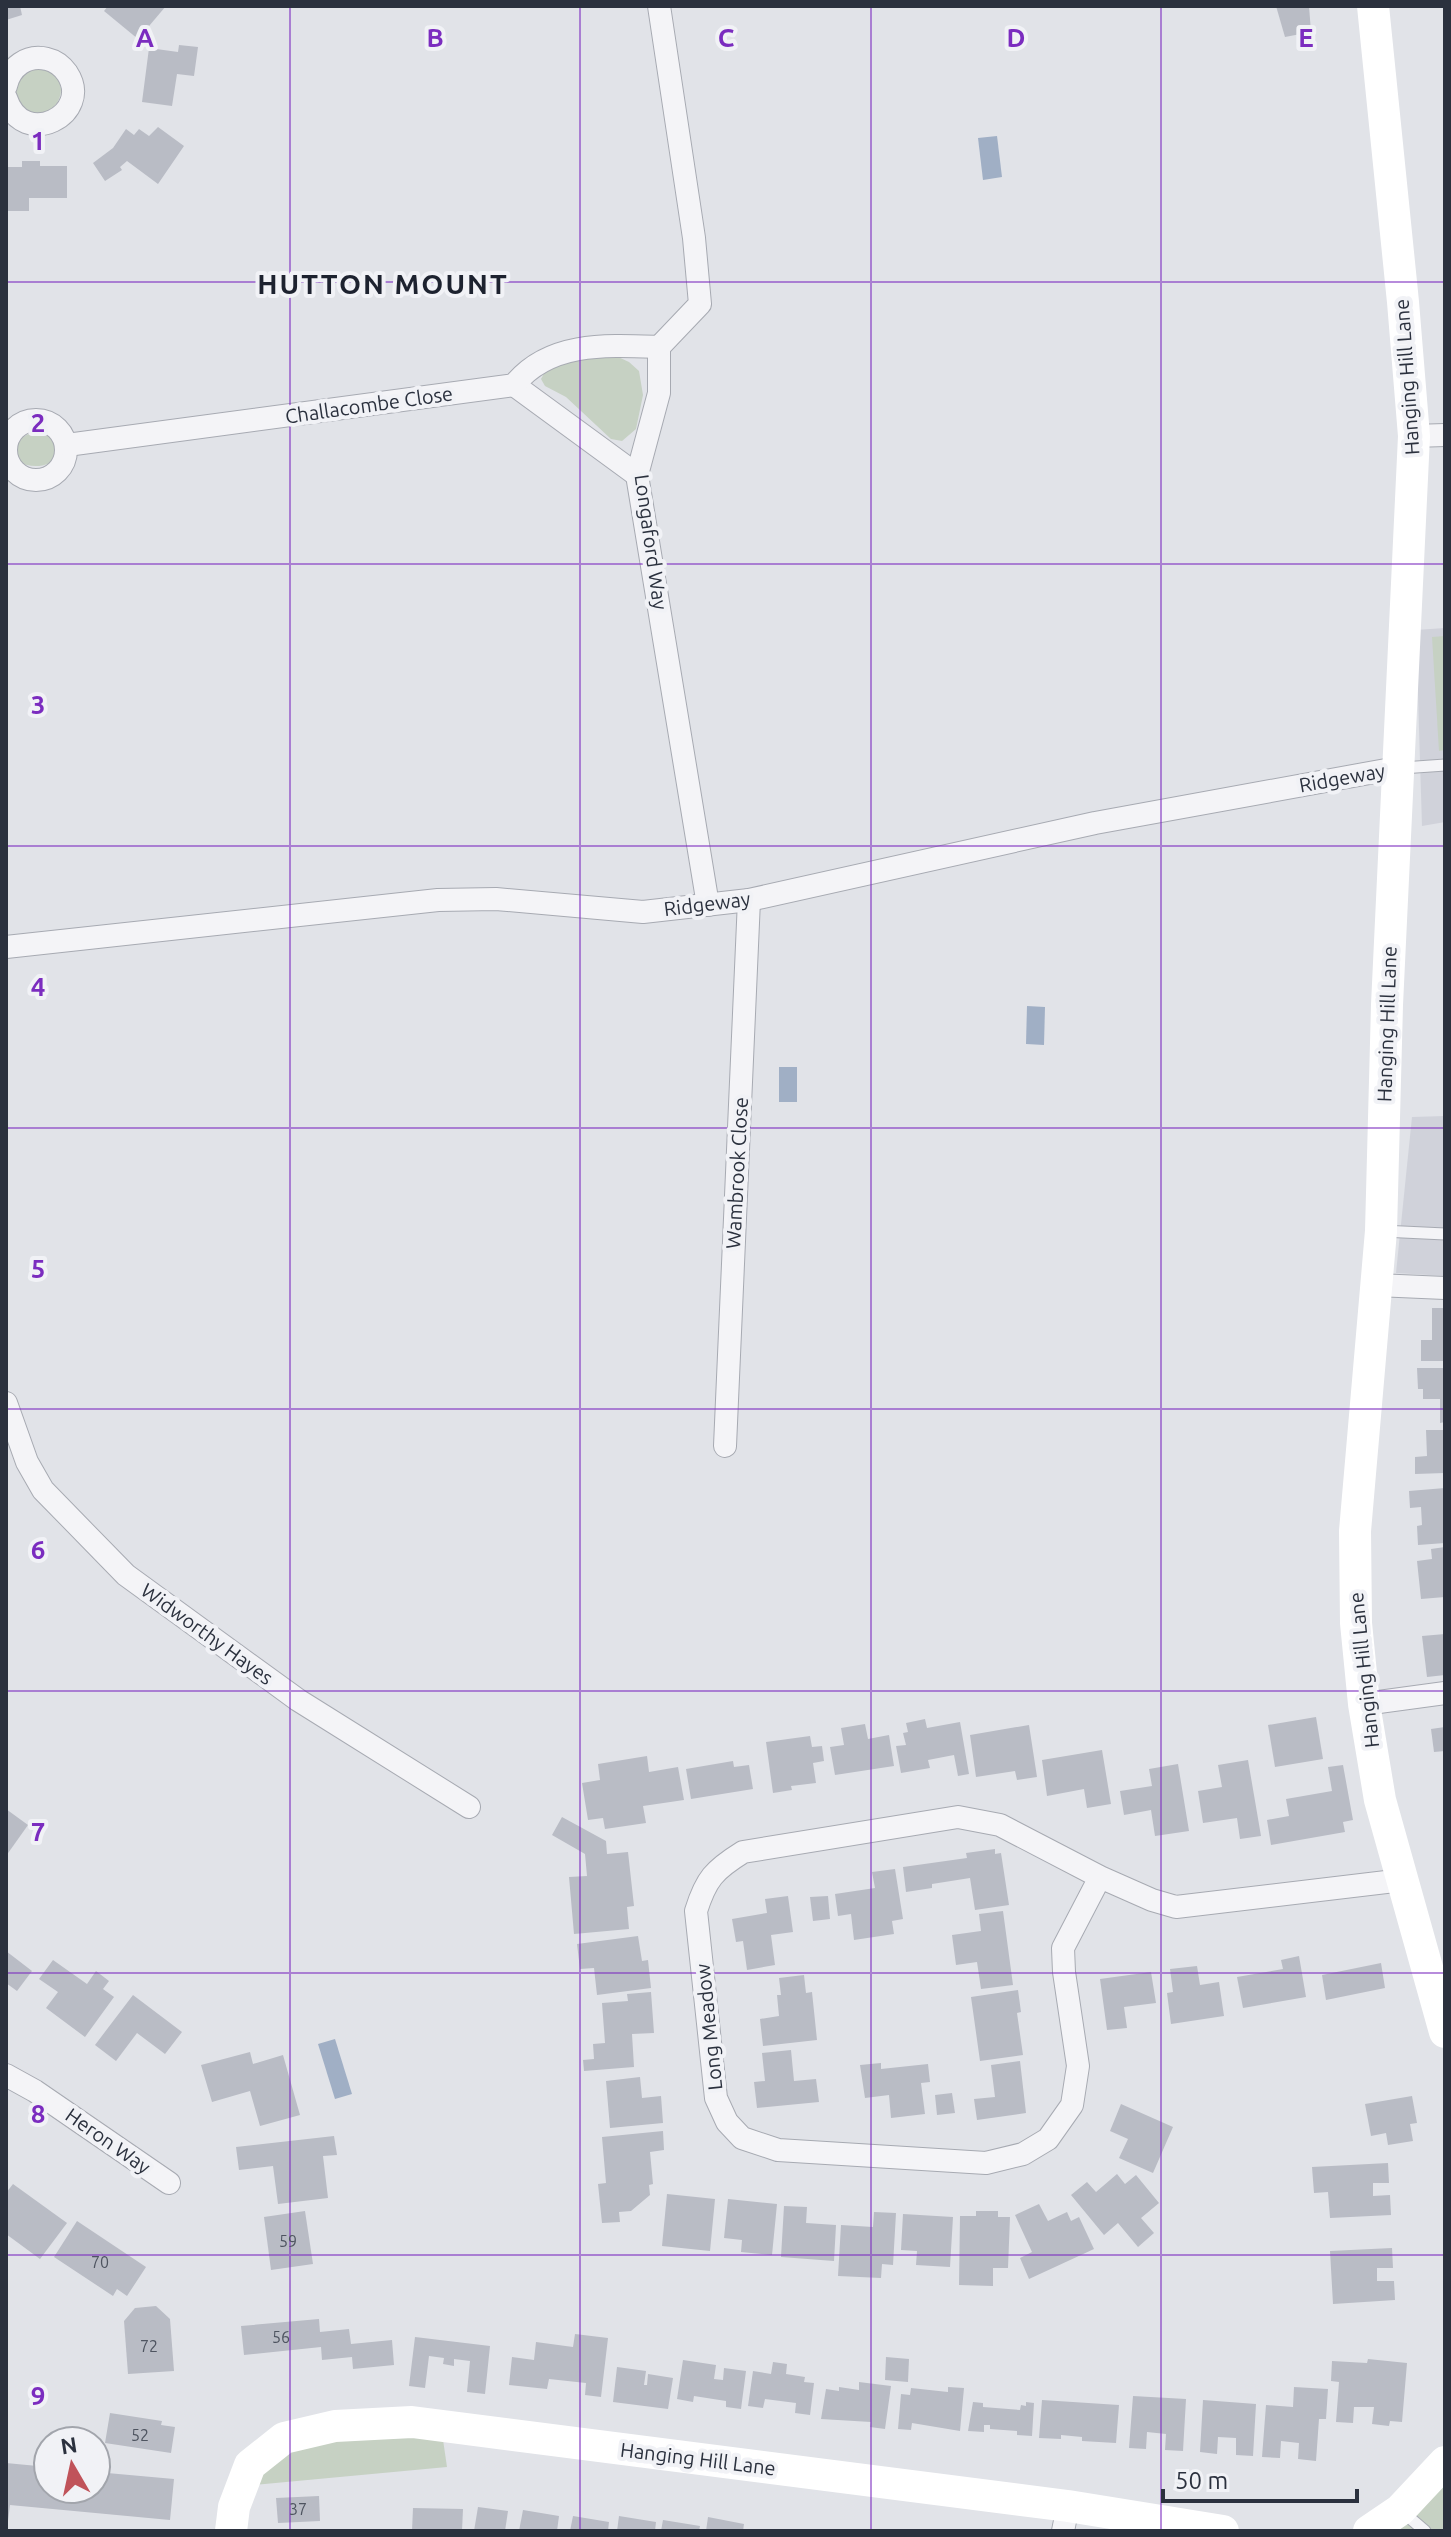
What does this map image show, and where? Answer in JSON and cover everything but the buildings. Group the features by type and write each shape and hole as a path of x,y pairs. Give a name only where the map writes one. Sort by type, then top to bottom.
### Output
{"street":[{"path":"637,475 514,385 528,368 568,351 606,345 659,347 700,304 690,208 659,6"},
{"name":"Hanging Hill Lane","path":"1373,6 1403,302 1429,436 1397,768 1381,1231 1355,1531 1356,1623 1364,1704 1380,1800 1444,2028"},
{"path":"6,86 18,65 38,57 59,64 68,75 72,89 70,103 63,115 43,124 22,120 11,110 6,98"},
{"name":"Longaford Way","path":"659,347 659,393 637,475 708,905"},
{"name":"Challacombe Close","path":"67,445 514,385"},
{"name":"Ridgeway","path":"6,947 438,900 496,899 643,912 749,900 1095,823 1397,768"},
{"name":"Wambrook Close","path":"725,1446 749,900"},
{"path":"1376,1285 1445,1288"},
{"name":"Widworthy Hayes","path":"6,1403 27,1462 43,1490 126,1575 298,1700 469,1807"},
{"path":"1364,1704 1445,1693"},
{"name":"Long Meadow","path":"1100,1877 1063,1948 1078,2066 1072,2105 1048,2139 1023,2154 986,2163 778,2150 742,2138 727,2122 716,2098 696,1911 705,1884 725,1863 743,1852 958,1817 1000,1825 1100,1877 1176,1907 1403,1880"},
{"name":"Heron Way","path":"6,2075 35,2091 169,2183"},
{"name":"Hanging Hill Lane","path":"231,2531 234,2507 250,2465 284,2438 335,2426 412,2422 1066,2518 1223,2531"},
{"path":"1369,2531 1400,2510 1445,2462"}],"lane":[{"path":"1397,768 1445,765"},
{"path":"1381,1231 1445,1234"},
{"path":"1400,2510 1425,2531"}],"shaded area":[{"path":"1445,628 1445,822 1422,826 1416,630"},
{"path":"1445,1116 1445,1276 1396,1273 1412,1117"}],"green space":[{"path":"38,67 54,74 61,90 54,106 38,113 22,106 15,90 22,74"},
{"path":"616,356 639,371 643,395 636,429 622,441 611,439 566,397 545,386 541,379 554,365 563,361"},
{"path":"40,431 56,436 62,443 61,455 51,463 40,466 16,461 15,449 19,440"},
{"path":"1445,636 1445,750 1439,751 1432,637"},
{"path":"441,2426 447,2467 253,2485 284,2438"},
{"path":"1445,2462 1445,2531 1383,2531"}],"water":[{"path":"997,136 1002,177 983,180 978,138"},
{"path":"1027,1006 1045,1007 1044,1045 1026,1044"},
{"path":"779,1067 797,1067 797,1102 779,1102"},
{"path":"335,2039 352,2094 335,2099 318,2044"}],"district":[{"name":"HUTTON MOUNT","path":"383,284"}]}
